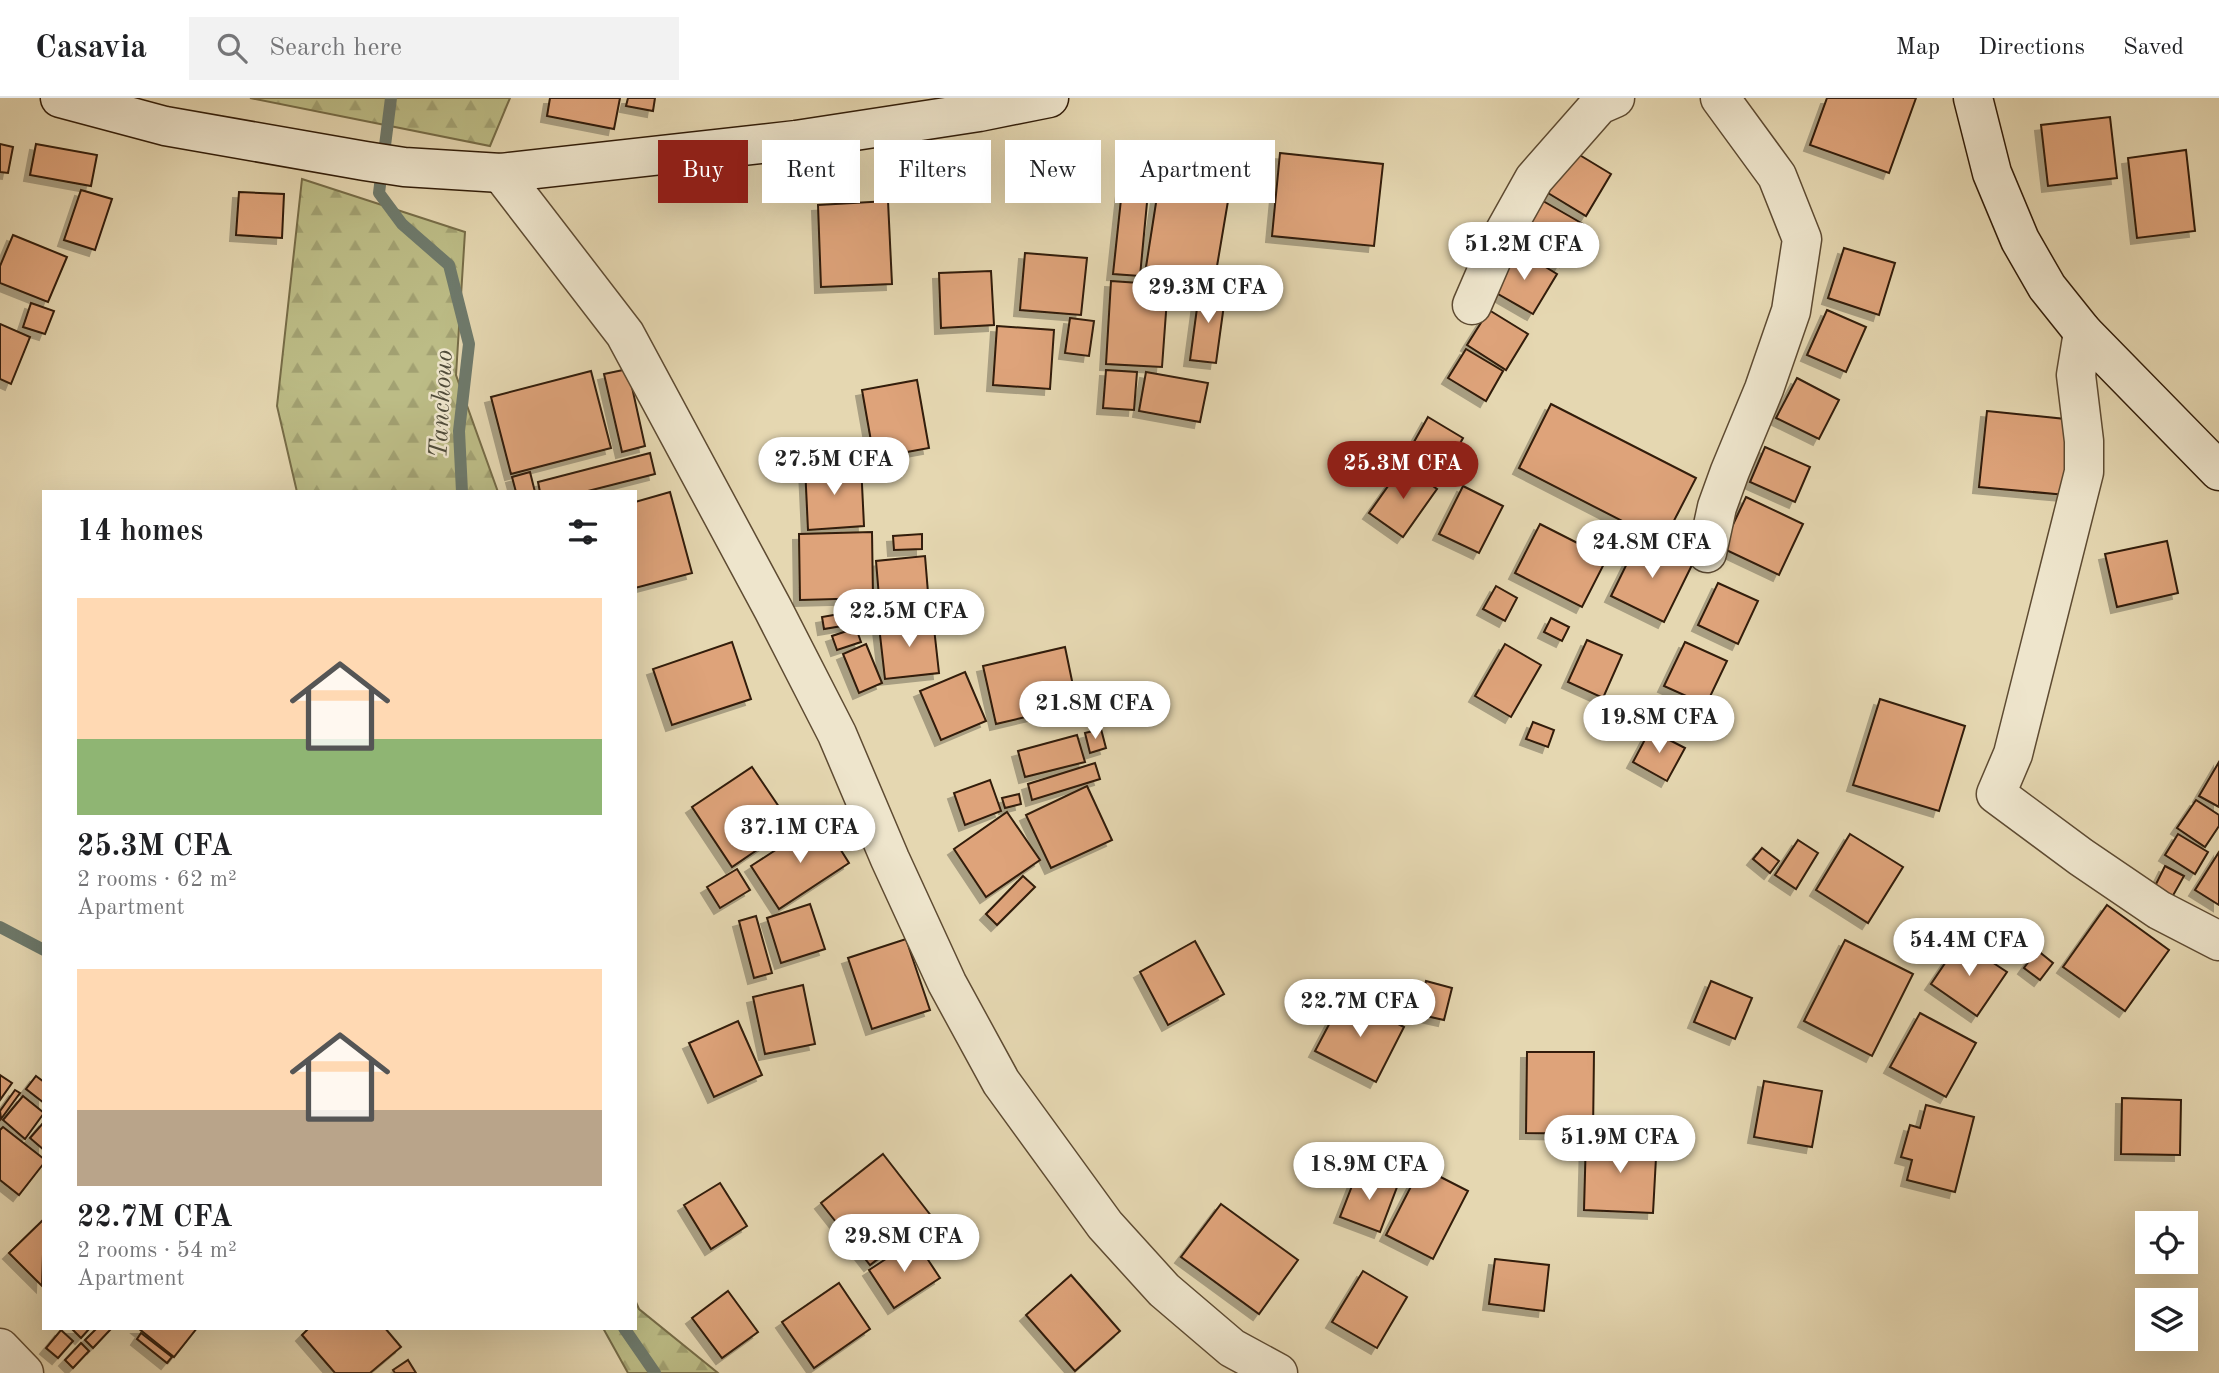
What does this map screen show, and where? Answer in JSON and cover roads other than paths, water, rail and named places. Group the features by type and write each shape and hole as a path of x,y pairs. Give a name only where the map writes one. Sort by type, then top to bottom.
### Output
{"street":[{"path":"60,98 165,126 365,162 501,173 796,140 979,113 1049,98"},
{"path":"1472,305 1501,238 1534,179 1599,104 1615,98"},
{"path":"1707,553 1717,507 1764,389 1791,311 1801,239 1777,176 1720,98"},
{"path":"1973,98 1992,173 2020,240 2047,287 2083,332 2219,471"},
{"path":"501,173 625,334 767,597 837,734 947,983 1001,1082 1105,1225 1224,1361 1278,1373"},
{"path":"2083,332 2076,375 2084,441 2084,472 2013,754 1996,794 2159,910 2219,941"},
{"path":"0,1348 24,1373"}],"waterway":[{"name":"Tanchouo","path":"391,98 379,193 402,224 449,265 469,344 459,431 462,490"},
{"path":"0,927 42,949"},
{"name":"Tanchouo","path":"625,1330 655,1373"}]}
